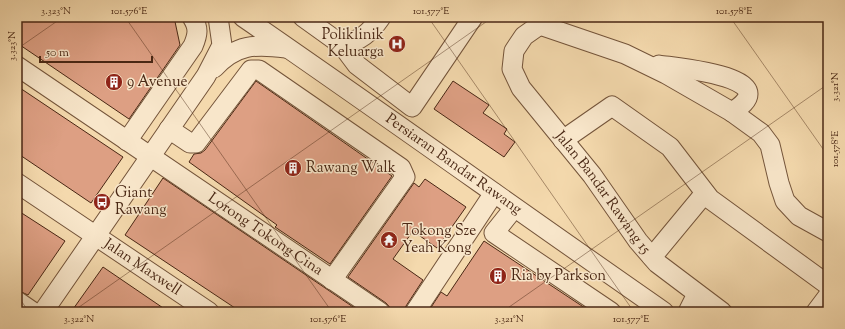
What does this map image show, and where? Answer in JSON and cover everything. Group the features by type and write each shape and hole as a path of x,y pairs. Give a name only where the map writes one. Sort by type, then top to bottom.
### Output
{"street":[{"path":"127,141 193,46 198,35 197,26 192,17"},
{"path":"43,312 206,76 222,45 218,17"},
{"name":"Persiaran Bandar Rawang","path":"244,17 664,312"},
{"path":"303,17 342,45 357,65 412,107 473,17"},
{"path":"342,45 353,42 370,32 381,17"},
{"path":"545,21 646,64 732,112 760,133 770,145 785,201 799,216 828,232"},
{"name":"Jalan Bandar Rawang 15","path":"545,21 524,36 514,51 512,69 521,88 592,175 638,241 657,263 722,312"},
{"path":"206,76 225,56 246,46 265,45 288,48"},
{"path":"338,82 344,68 342,45"},
{"path":"646,64 707,72 737,80 746,89 747,97 744,105 732,112"},
{"name":"Lorong Tokong Cina","path":"17,66 332,280 373,310"},
{"path":"169,129 190,143 196,143 251,70 259,70 402,168 405,177 332,280"},
{"path":"564,140 612,106 670,147 710,199 828,285"},
{"name":"Jalan Maxwell","path":"17,183 209,312"},
{"path":"415,312 494,193"},
{"path":"652,257 705,193"},
{"path":"514,208 494,233 611,312"},
{"path":"688,312 697,294"},
{"path":"816,312 828,296"},
{"path":"17,301 33,312"}],"building":[{"name":"9 Avenue","path":"17,17 174,17 180,45 129,119 17,43"},
{"name":"Rawang Walk","path":"256,81 392,176 330,264 275,227 277,225 189,162 194,154 201,153 205,150"},
{"path":"453,81 489,105 483,113 507,129 504,134 515,142 504,157 434,109"},
{"path":"17,86 123,157 91,203 17,153"},
{"path":"163,178 359,312 241,312 125,235"},
{"name":"Tokong Sze Yeah Kong","path":"425,179 466,207 437,248 413,231 393,259 423,280 406,306 404,312 394,312 386,303 348,277 414,183 419,187"},
{"path":"17,210 65,241 28,295 17,290"},
{"name":"Ria by Parkson","path":"484,241 591,312 428,312 441,292 447,296"},
{"path":"103,267 169,312 71,312"}],"place":[{"name":"Poliklinik Keluarga","path":"397,44"},
{"name":"9 Avenue","path":"114,82"},
{"name":"Rawang Walk","path":"293,168"},
{"name":"Giant Rawang","path":"102,202"},
{"name":"Tokong Sze Yeah Kong","path":"389,240"},
{"name":"Ria by Parkson","path":"498,276"}]}
